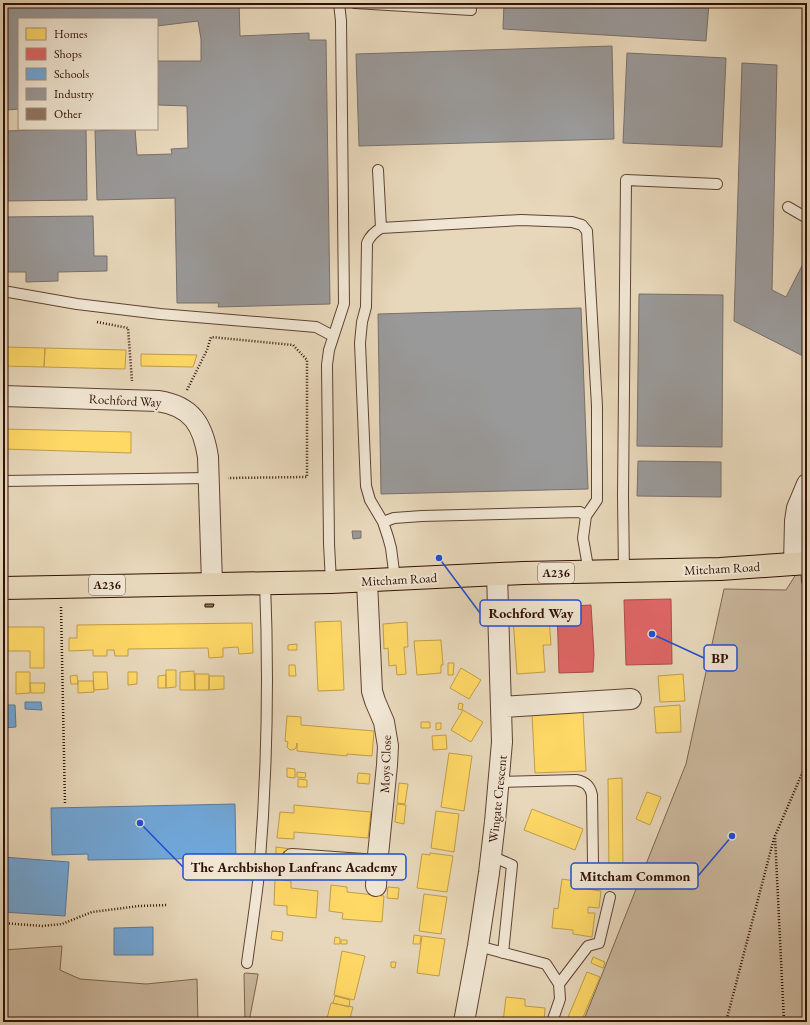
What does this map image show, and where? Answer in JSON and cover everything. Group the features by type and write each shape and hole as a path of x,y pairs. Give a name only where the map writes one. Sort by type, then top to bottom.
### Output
{"main road":[{"name":"Mitcham Road","path":"3,588 265,582 331,582 497,574 803,568"}],"street":[{"name":"Rochford Way","path":"3,396 158,401 179,406 189,414 202,433 206,444 210,478 212,583"},
{"path":"803,568 795,521 797,508 807,484"},
{"name":"Wingate Crescent","path":"464,1022 478,946 491,856 502,742 497,574"},
{"name":"Moys Close","path":"367,581 372,692 384,722 388,746 376,886"},
{"path":"502,707 631,699"},
{"path":"292,859 377,865"}],"lane":[{"path":"331,582 329,544 327,365 329,350 344,304 341,21 339,3"},
{"path":"355,3 471,10"},
{"path":"378,170 381,228"},
{"path":"624,572 623,496 626,180 717,184"},
{"path":"788,207 807,218"},
{"path":"395,579 391,548 383,522 370,500 366,486 360,342 362,322 366,307 367,243 372,235 381,228 521,220 572,222 582,225 587,231 597,406 597,500 586,516 583,538 589,573"},
{"path":"3,291 77,304 160,314 316,327 333,336"},
{"path":"3,481 210,478"},
{"path":"383,522 394,518 422,516 580,512 586,516"},
{"path":"247,963 259,874 267,746 268,692 265,582"},
{"path":"499,782 576,780 581,781 588,786 592,795 593,864"},
{"path":"491,856 512,865 503,953"},
{"path":"559,984 588,946 600,943 610,897"},
{"path":"478,946 546,964 559,984 560,999 552,1022"}],"path":[{"path":"89,321 128,328 134,400"},
{"path":"179,406 207,350 210,337 293,345 307,360 307,477 210,478"},
{"path":"61,586 65,805"},
{"path":"726,1022 775,836 807,762"},
{"path":"775,836 784,1022"},
{"path":"3,923 42,926 62,924 92,912 139,906 167,905"}],"shaded area":[{"path":"807,557 807,1022 583,1022 686,764 724,589 786,590"},
{"path":"62,946 60,970 80,979 146,984 197,979 198,1022 3,1022 3,950"},
{"path":"245,973 258,974 249,1022 245,1022"}],"building: Homes":[{"path":"3,347 45,348 44,367 3,366"},
{"path":"45,348 126,350 125,369 44,367"},
{"path":"141,354 197,355 193,367 141,366"},
{"path":"3,429 131,432 131,453 3,449"},
{"path":"512,604 548,604 551,645 543,645 545,672 517,674"},
{"path":"341,621 344,690 318,691 315,622"},
{"path":"407,622 408,647 404,647 406,674 397,675 396,665 389,666 388,648 384,649 383,624"},
{"path":"252,623 253,653 239,654 238,647 223,648 223,657 209,658 208,648 128,649 128,656 115,656 114,650 107,650 107,656 93,656 93,650 69,651 69,638 77,638 77,625"},
{"path":"3,627 44,627 44,668 30,668 30,651 3,651"},
{"path":"441,640 443,665 441,665 441,673 417,675 414,641"},
{"path":"297,644 297,650 288,650 288,645"},
{"path":"448,663 454,663 453,675 448,675"},
{"path":"289,665 295,665 296,676 289,676"},
{"path":"461,668 481,680 469,699 450,688"},
{"path":"166,670 176,670 176,687 166,688"},
{"path":"194,671 195,690 180,690 180,672"},
{"path":"16,672 30,672 30,693 16,694"},
{"path":"93,672 107,672 108,689 94,690"},
{"path":"128,672 137,672 137,684 128,685"},
{"path":"195,674 209,674 209,690 195,690"},
{"path":"683,674 685,701 660,702 658,676"},
{"path":"77,675 78,684 71,684 70,676"},
{"path":"166,675 166,688 158,688 158,676"},
{"path":"209,676 224,676 224,689 209,690"},
{"path":"78,681 93,681 94,692 78,693"},
{"path":"30,683 45,683 44,693 31,693"},
{"path":"459,703 463,704 462,710 458,709"},
{"path":"680,705 681,732 656,733 654,707"},
{"path":"463,710 483,722 471,742 451,730"},
{"path":"583,712 586,771 535,773 532,715"},
{"path":"287,716 301,717 301,725 374,731 372,756 347,754 347,756 297,751 297,743 296,748 290,750 287,747 288,742 285,741"},
{"path":"421,722 430,722 430,728 421,728"},
{"path":"436,723 441,723 441,729 436,730"},
{"path":"446,735 447,749 433,750 432,736"},
{"path":"449,753 472,756 464,811 441,807"},
{"path":"287,768 295,769 295,778 287,777"},
{"path":"297,772 306,773 305,778 297,777"},
{"path":"358,773 370,774 369,784 357,783"},
{"path":"622,778 623,871 609,871 608,779"},
{"path":"298,779 307,780 307,787 298,787"},
{"path":"399,783 408,784 405,804 397,803"},
{"path":"647,792 661,797 650,825 636,819"},
{"path":"397,804 406,805 404,824 395,822"},
{"path":"294,805 371,812 368,838 294,832 294,839 277,838 280,812 294,813"},
{"path":"532,809 583,829 575,850 524,830"},
{"path":"436,811 459,814 454,852 431,848"},
{"path":"276,847 291,849 290,858 276,856"},
{"path":"430,853 453,856 447,892 417,888 422,854 430,855"},
{"path":"275,879 291,881 291,888 318,891 316,918 287,915 287,906 274,905"},
{"path":"562,879 581,882 581,888 601,891 599,908 588,907 588,913 595,913 592,937 573,934 573,930 552,928 554,908 558,909"},
{"path":"331,885 347,887 347,892 384,896 382,922 342,919 343,913 329,911"},
{"path":"388,887 399,888 398,899 387,898"},
{"path":"424,894 447,897 441,934 419,931"},
{"path":"272,931 283,932 282,941 271,939"},
{"path":"414,935 421,936 420,944 413,944"},
{"path":"422,936 445,939 439,976 417,973"},
{"path":"335,937 340,938 340,944 334,944"},
{"path":"341,940 347,940 347,944 341,944"},
{"path":"342,951 365,956 354,1000 334,995"},
{"path":"593,957 605,962 603,968 591,963"},
{"path":"391,962 396,962 395,968 391,967"},
{"path":"587,972 600,977 581,1022 566,1022"},
{"path":"335,996 350,1000 349,1007 333,1003"},
{"path":"506,997 525,999 525,1006 545,1008 544,1022 503,1022"},
{"path":"331,1003 353,1007 349,1022 326,1022"}],"building: Shops":[{"path":"671,599 672,664 626,665 624,600"},
{"path":"591,605 594,654 593,672 559,673 557,607"}],"building: Schools":[{"path":"25,702 41,702 42,710 25,709"},
{"path":"3,705 15,705 16,727 3,728"},
{"path":"235,804 236,858 88,860 88,854 52,855 51,808"},
{"path":"3,857 69,862 65,916 3,912"},
{"path":"153,927 153,955 114,955 114,928"}],"building: Industry":[{"path":"3,3 239,3 240,36 309,33 309,40 326,40 330,304 218,307 219,303 177,303 175,198 97,200 95,131 135,130 137,155 172,154 171,149 188,148 187,106 158,105 158,61 201,61 201,39 198,21 158,26 158,18 18,18 18,109 6,110 3,88"},
{"path":"504,3 709,3 706,41 503,29"},
{"path":"612,46 614,139 359,146 356,54"},
{"path":"627,53 726,58 722,147 623,143"},
{"path":"742,63 777,65 772,290 786,297 807,256 807,349 803,356 734,321"},
{"path":"86,130 87,200 3,201 3,131"},
{"path":"93,216 94,256 107,256 107,271 58,272 58,281 26,282 26,272 3,272 3,217"},
{"path":"639,294 723,295 722,447 637,446"},
{"path":"581,308 588,489 381,494 378,314"},
{"path":"638,461 721,462 721,497 637,496"},
{"path":"352,531 361,531 361,538 353,539"}],"building: Other":[{"path":"205,604 214,604 213,607 205,607"}],"place":[{"name":"Rochford Way","path":"439,558"},
{"name":"BP","path":"652,634"},
{"name":"The Archbishop Lanfranc Academy","path":"140,823"},
{"name":"Mitcham Common","path":"732,836"}]}
